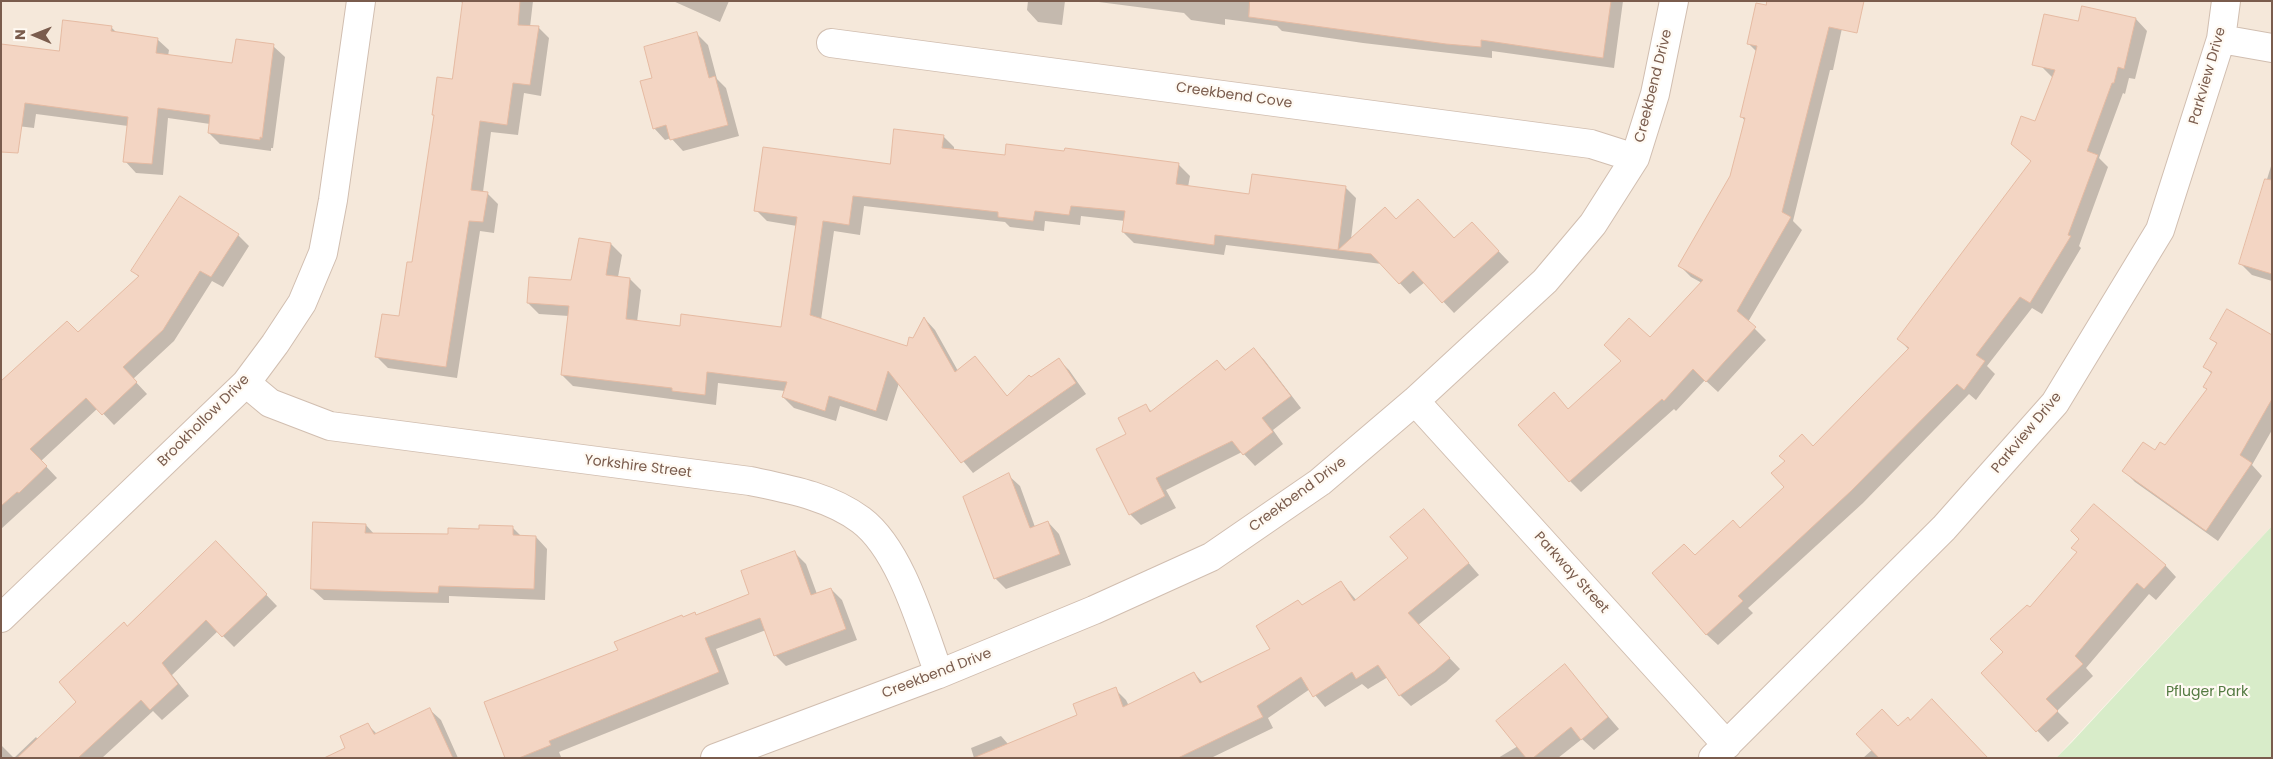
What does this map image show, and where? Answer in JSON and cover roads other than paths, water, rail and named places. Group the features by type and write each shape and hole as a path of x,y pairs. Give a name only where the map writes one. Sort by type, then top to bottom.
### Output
{"street":[{"name":"Brookhollow Drive","path":"1,618 246,383 302,303 322,253 334,200 361,1"},
{"name":"Creekbend Drive","path":"715,758 939,674 1094,610 1211,557 1320,482 1416,401 1546,280 1593,224 1635,158 1655,94 1674,1"},
{"name":"Parkview Drive","path":"1720,751 1944,528 2056,403 2160,230 2221,39 2226,1"},
{"path":"2221,39 2272,48"},
{"name":"Creekbend Cove","path":"831,43 1591,144 1635,158"},
{"name":"Yorkshire Street","path":"246,383 270,403 330,426 750,481 802,492 830,503 861,520 881,540 907,588 939,674"},
{"name":"Parkway Street","path":"1416,401 1720,751"}],"park label":[{"name":"Pfluger Park","path":"2207,692"}]}
